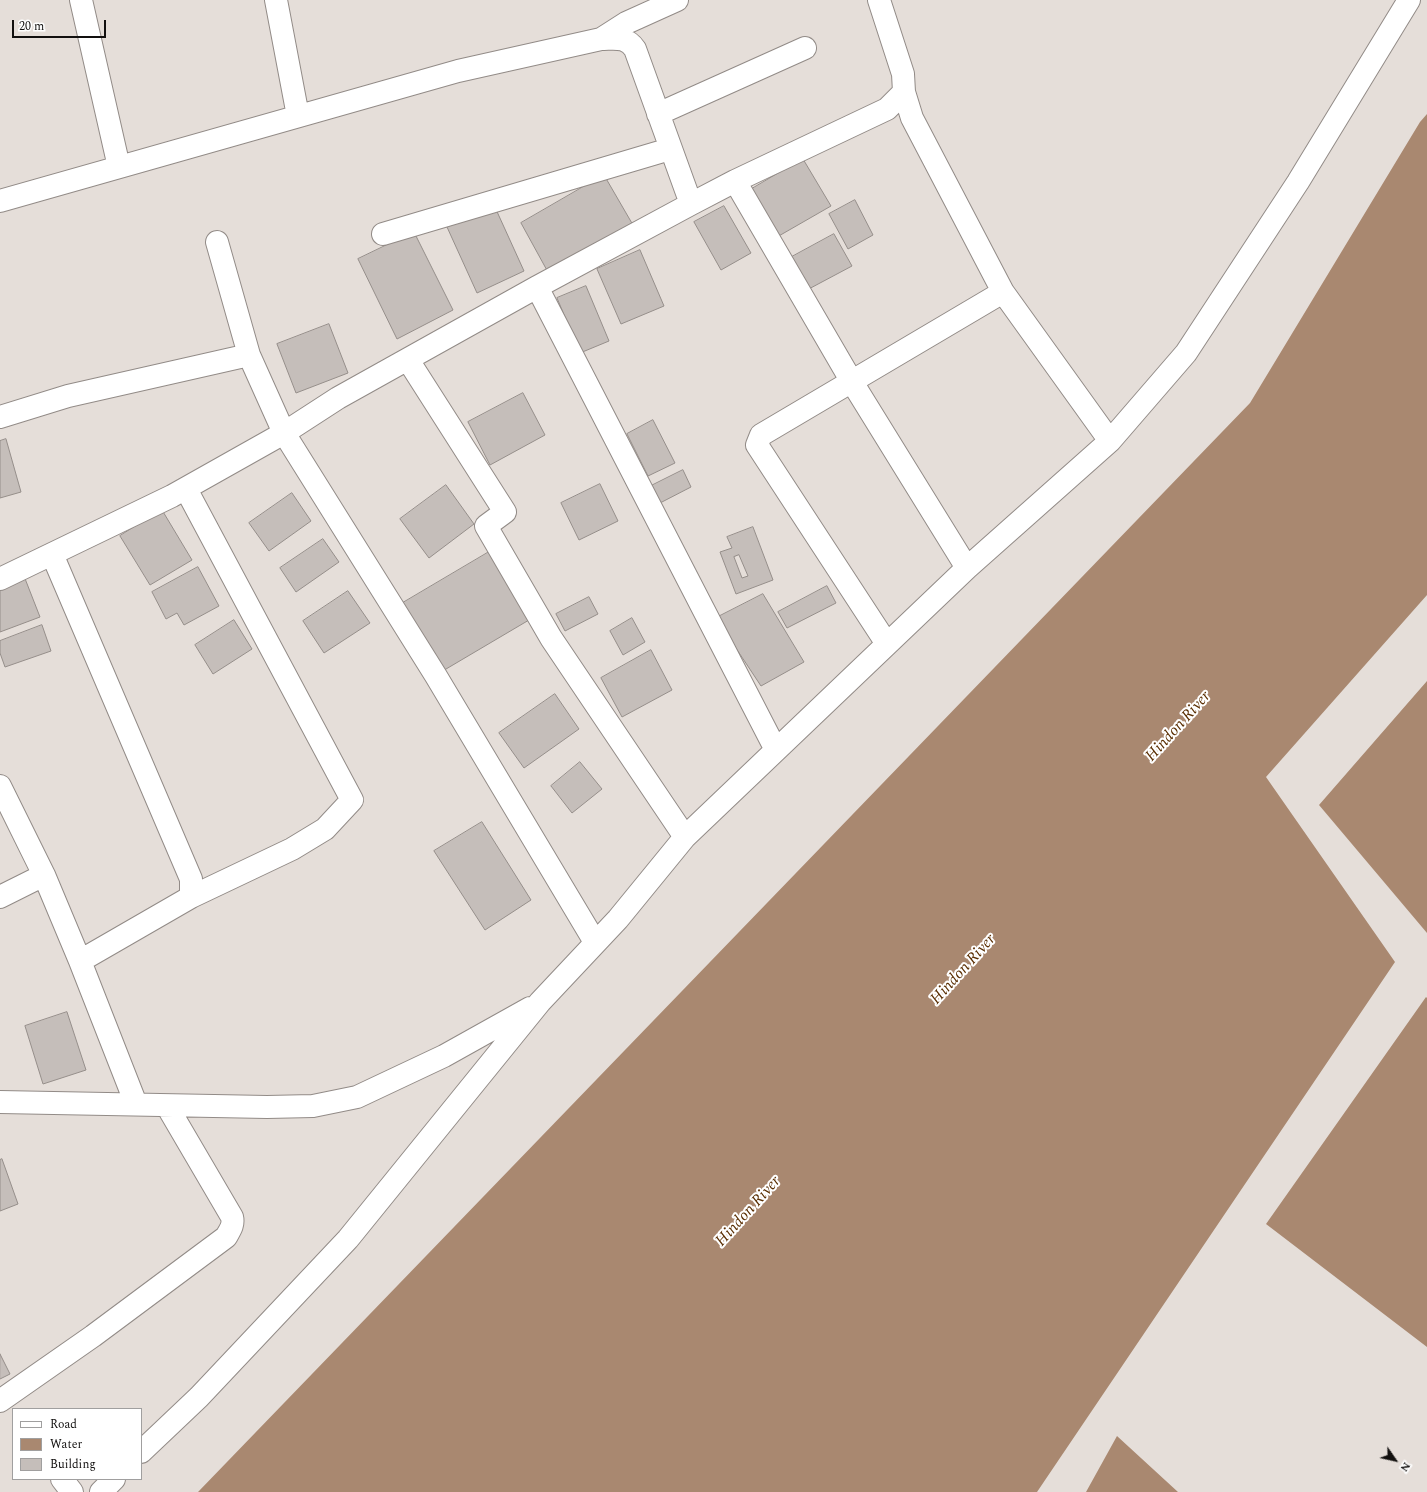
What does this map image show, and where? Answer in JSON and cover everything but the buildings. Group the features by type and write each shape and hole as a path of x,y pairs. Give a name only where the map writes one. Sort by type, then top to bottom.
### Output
{"street":[{"path":"81,0 119,167"},
{"path":"276,0 298,116"},
{"path":"601,39 626,23 677,0"},
{"path":"879,0 903,74 904,92 912,118 1004,292 1110,441"},
{"path":"142,1451 199,1397 348,1239 540,1002 618,919 685,837 968,568 1110,441 1186,353 1298,182 1409,0"},
{"path":"0,201 458,71 601,39 623,39 631,43 635,49 691,204"},
{"path":"658,114 805,48"},
{"path":"0,579 186,488 284,433 338,398 537,287 735,181 887,109 904,92"},
{"path":"383,234 670,149"},
{"path":"735,181 852,382 968,568"},
{"path":"217,242 249,355 284,433 436,676 595,942"},
{"path":"537,287 776,750"},
{"path":"887,644 757,445 761,435 1004,292"},
{"path":"0,417 68,396 249,355"},
{"path":"408,360 505,512 486,526 509,566 551,638 685,837"},
{"path":"80,961 191,897 292,849 325,829 352,800 186,488"},
{"path":"52,554 191,879 191,897"},
{"path":"0,786 44,875 80,961 136,1104"},
{"path":"0,897 44,875"},
{"path":"0,1102 136,1104 167,1106 313,1106 358,1097 444,1056 540,1002"},
{"path":"5,1405 112,1322 226,1237 230,1231 233,1222 232,1216 167,1106"},
{"path":"63,1480 72,1492"},
{"path":"101,1492 113,1480"}],"water":[{"name":"Hindon River","path":"1427,114 1427,595 1266,777 1395,962 1037,1492 198,1492 1250,403 1420,122"},
{"path":"1427,681 1427,933 1319,805"},
{"path":"1426,997 1427,998 1427,1347 1266,1224"},
{"path":"1117,1436 1178,1492 1086,1492"}]}
